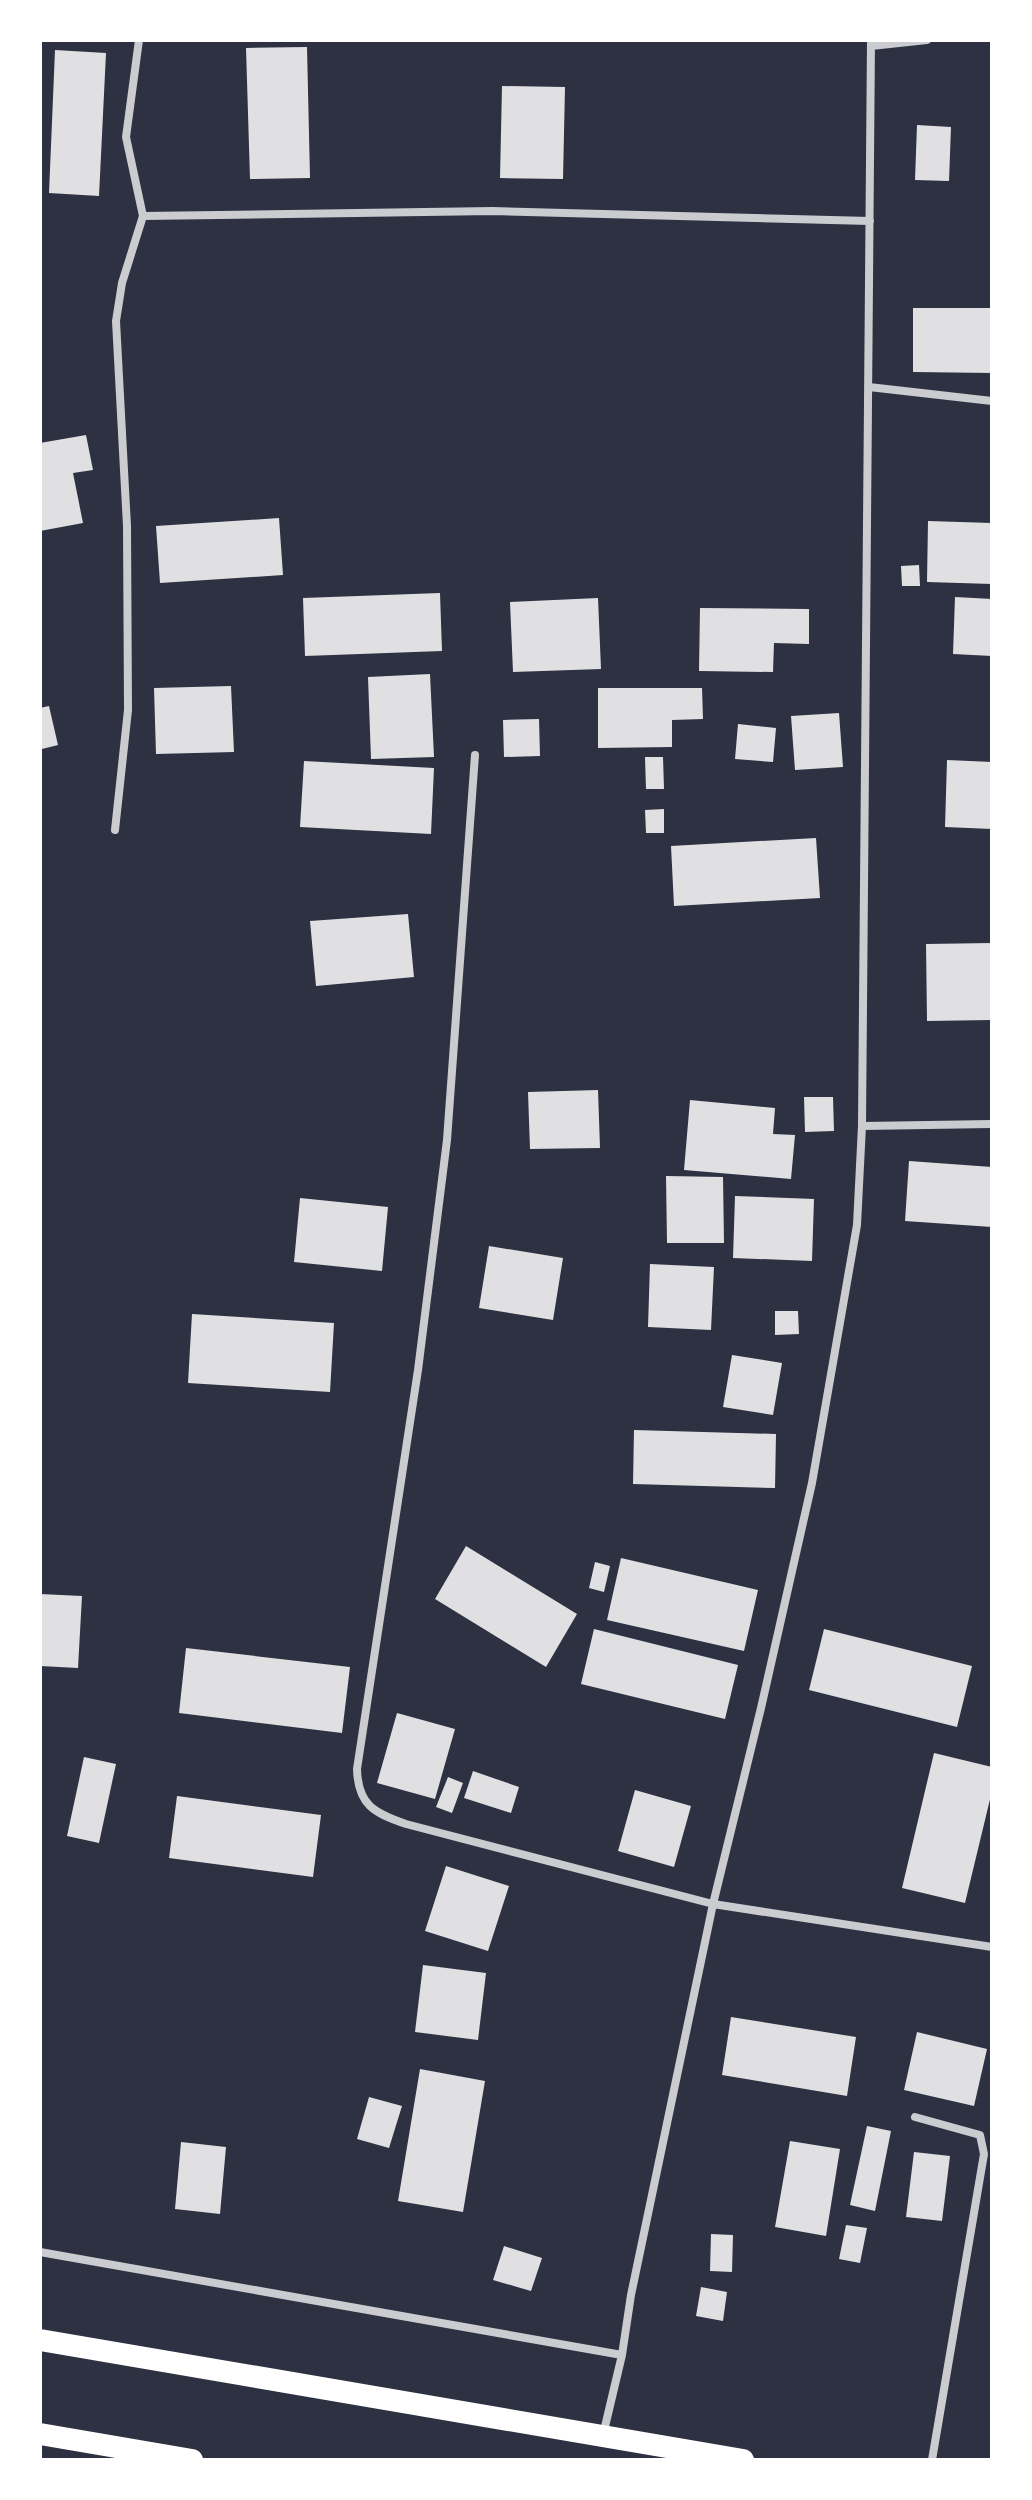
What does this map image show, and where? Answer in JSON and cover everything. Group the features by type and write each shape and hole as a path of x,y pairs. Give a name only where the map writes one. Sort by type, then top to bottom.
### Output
{"highway":[{"path":"40,2340 743,2460"},
{"path":"40,2434 192,2460"}],"street":[{"path":"115,830 128,710 127,526 116,321 122,283 143,216 126,137 139,40"},
{"path":"603,2436 713,1904 812,1483 857,1225 862,1126 871,43 927,40"},
{"path":"143,216 493,211 870,221"},
{"path":"869,387 992,401"},
{"path":"475,755 447,1140 418,1370 359,1754 357,1788 374,1811 406,1824 713,1904 992,1947"},
{"path":"862,1126 992,1124"},
{"path":"915,2117 980,2135 984,2154 932,2460"},
{"path":"40,2252 622,2355"}],"building":[{"path":"307,47 310,178 250,179 246,48"},
{"path":"55,50 106,53 99,196 49,193"},
{"path":"502,86 565,87 563,179 500,178"},
{"path":"917,125 951,127 949,181 915,180"},
{"path":"913,308 992,308 992,373 913,372"},
{"path":"86,435 93,470 73,473 83,523 40,531 40,443"},
{"path":"279,518 283,575 160,583 156,526"},
{"path":"928,521 992,523 992,584 927,582"},
{"path":"919,565 920,586 902,586 901,566"},
{"path":"440,593 442,651 305,656 303,598"},
{"path":"955,597 992,599 992,656 953,654"},
{"path":"598,598 601,669 513,672 510,602"},
{"path":"700,608 809,609 809,644 774,643 773,672 699,671"},
{"path":"430,674 434,757 371,759 368,677"},
{"path":"231,686 234,752 156,754 154,688"},
{"path":"598,688 702,688 703,719 672,720 672,747 598,748"},
{"path":"49,706 58,745 42,749 40,708"},
{"path":"839,713 843,767 795,770 791,716"},
{"path":"539,719 540,756 504,757 503,720"},
{"path":"738,724 776,728 773,762 735,759"},
{"path":"645,757 663,757 664,789 646,789"},
{"path":"947,760 992,762 992,829 945,827"},
{"path":"304,761 434,768 431,834 300,827"},
{"path":"664,809 664,833 646,833 645,810"},
{"path":"816,838 820,898 674,906 671,846"},
{"path":"408,914 414,977 316,986 310,921"},
{"path":"992,943 992,1020 927,1021 926,944"},
{"path":"598,1090 600,1148 530,1149 528,1092"},
{"path":"804,1097 833,1097 834,1131 805,1132"},
{"path":"690,1100 775,1108 773,1134 795,1135 791,1179 684,1170"},
{"path":"909,1161 992,1167 992,1227 905,1221"},
{"path":"666,1176 723,1177 724,1243 667,1243"},
{"path":"735,1196 814,1199 812,1261 733,1258"},
{"path":"300,1198 388,1207 382,1271 294,1262"},
{"path":"489,1246 563,1258 553,1320 479,1308"},
{"path":"650,1264 714,1267 711,1330 648,1327"},
{"path":"775,1311 798,1311 799,1334 775,1335"},
{"path":"192,1314 334,1323 330,1392 188,1383"},
{"path":"732,1355 782,1363 773,1415 723,1407"},
{"path":"634,1430 776,1434 775,1488 633,1484"},
{"path":"466,1546 577,1614 546,1667 435,1599"},
{"path":"621,1558 758,1590 744,1651 607,1620"},
{"path":"595,1562 610,1566 604,1592 589,1588"},
{"path":"40,1594 82,1596 78,1668 40,1666"},
{"path":"594,1629 738,1665 725,1719 581,1684"},
{"path":"824,1629 972,1666 957,1727 809,1690"},
{"path":"186,1648 350,1667 342,1733 179,1713"},
{"path":"397,1713 455,1729 435,1799 377,1783"},
{"path":"934,1753 992,1767 992,1791 965,1903 902,1888"},
{"path":"84,1757 116,1764 99,1843 67,1836"},
{"path":"473,1771 519,1787 511,1813 464,1798"},
{"path":"448,1777 463,1783 452,1813 436,1807"},
{"path":"635,1790 691,1806 674,1867 618,1851"},
{"path":"177,1796 321,1815 313,1877 169,1858"},
{"path":"446,1866 509,1886 488,1951 425,1931"},
{"path":"423,1965 486,1973 478,2040 415,2032"},
{"path":"731,2017 856,2037 847,2096 722,2075"},
{"path":"917,2032 987,2049 974,2106 904,2090"},
{"path":"420,2069 485,2081 463,2212 398,2201"},
{"path":"369,2097 402,2106 389,2148 357,2139"},
{"path":"867,2126 891,2131 875,2211 850,2205"},
{"path":"790,2141 840,2149 826,2236 775,2227"},
{"path":"181,2142 226,2147 220,2214 175,2209"},
{"path":"914,2152 950,2156 942,2221 906,2217"},
{"path":"846,2225 867,2228 860,2263 839,2259"},
{"path":"711,2234 733,2235 732,2272 710,2271"},
{"path":"504,2246 542,2258 531,2291 493,2280"},
{"path":"701,2287 727,2292 723,2321 696,2316"}]}
